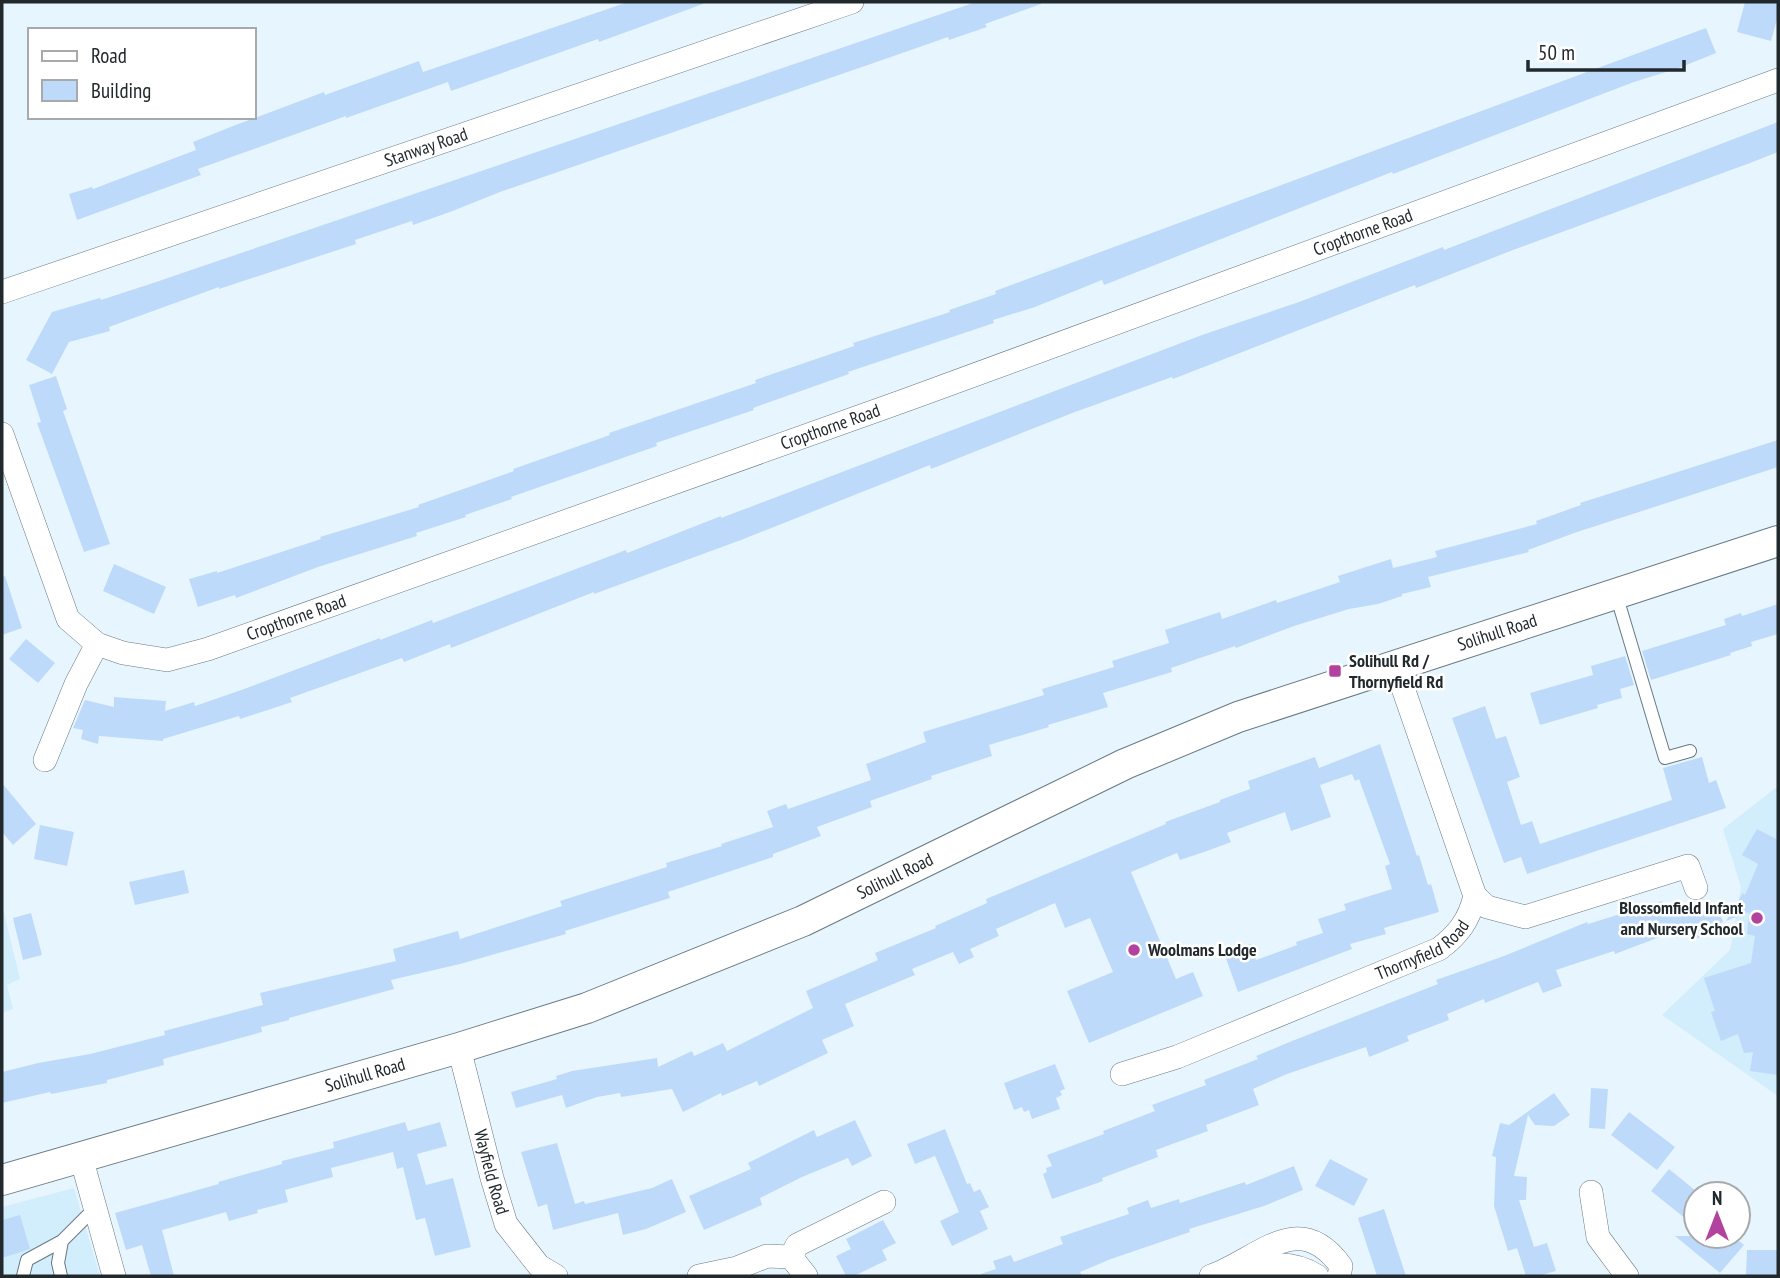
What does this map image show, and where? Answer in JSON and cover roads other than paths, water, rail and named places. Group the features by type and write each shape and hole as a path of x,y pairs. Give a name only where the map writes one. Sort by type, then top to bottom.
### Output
{"street":[{"name":"Stanway Road","path":"2,292 852,2"},
{"name":"Cropthorne Road","path":"2,433 68,619 97,644 123,653 167,660 208,649 919,396 1778,80"},
{"name":"Solihull Road","path":"2,1180 459,1048 587,1008 803,920 1137,759 1238,717 1778,541"},
{"path":"44,760 76,684 97,644"},
{"name":"Thornyfield Road","path":"1122,1074 1177,1057 1439,948 1453,939 1465,925 1475,896 1395,666"},
{"path":"1475,896 1487,907 1525,917 1688,866 1696,888"},
{"name":"Wayfield Road","path":"459,1048 506,1224 540,1266 556,1276"},
{"path":"82,1157 114,1276"},
{"path":"1591,1192 1598,1237 1627,1276"},
{"path":"791,1257 797,1245 884,1202"},
{"path":"1213,1275 1279,1240 1306,1240 1320,1244 1331,1253 1341,1266 1339,1276"},
{"path":"699,1276 737,1268 767,1256 791,1257 806,1276"},
{"path":"1213,1275 1268,1263 1298,1266 1317,1276"}],"lane":[{"path":"1616,594 1665,758 1690,751"},
{"path":"23,1276 27,1260 62,1241 95,1208"},
{"path":"61,1276 58,1263 62,1241"}],"place":[{"name":"Solihull Rd / Thornyfield Rd","path":"1335,671"},
{"name":"Blossomfield Infant and Nursery School","path":"1757,918"},
{"name":"Woolmans Lodge","path":"1134,950"}]}
